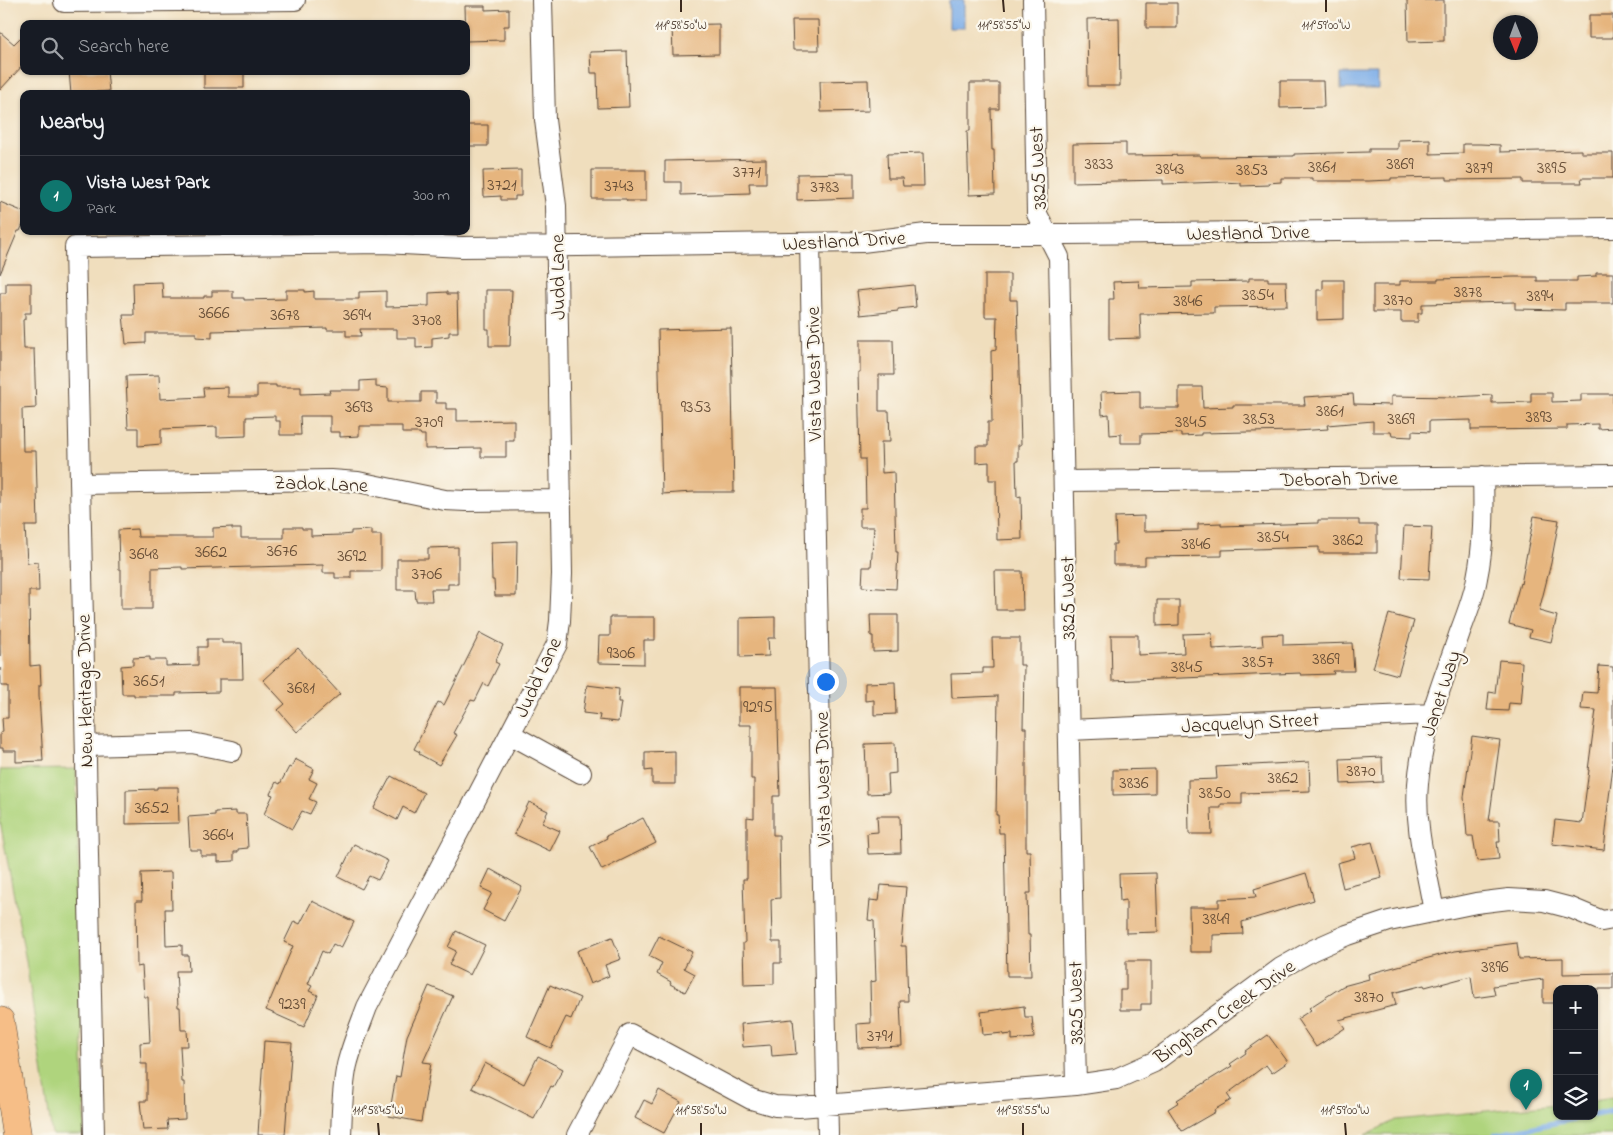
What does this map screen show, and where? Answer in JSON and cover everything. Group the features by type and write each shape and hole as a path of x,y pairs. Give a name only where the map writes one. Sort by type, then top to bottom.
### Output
{"highway":[{"path":"0,1021 17,1135"}],"street":[{"path":"64,1 296,0"},
{"name":"Judd Lane","path":"341,1135 347,1067 356,1034 367,1007 557,644 562,574 556,206 545,120 542,0"},
{"name":"3825 West","path":"1033,0 1037,214 1059,257 1076,1085"},
{"name":"Westland Drive","path":"75,247 383,243 462,247 810,243 862,242 926,234 1613,228"},
{"name":"Vista West Drive","path":"810,243 828,1135"},
{"name":"New Heritage Drive","path":"75,247 94,1135"},
{"name":"Deborah Drive","path":"1064,481 1613,475"},
{"name":"Janet Way","path":"1434,912 1418,820 1418,786 1422,751 1431,714 1477,579 1482,545 1483,476"},
{"name":"Zadok Lane","path":"80,484 331,480 358,482 445,500 561,500"},
{"name":"Jacquelyn Street","path":"1069,730 1431,714"},
{"path":"510,734 581,774"},
{"path":"86,746 192,743 232,751"},
{"name":"Bingham Creek Drive","path":"576,1135 630,1034 750,1099 774,1106 828,1105 1076,1085 1116,1079 1154,1062 1282,968 1313,950 1355,932 1389,921 1476,903 1518,900 1544,901 1571,908 1602,921 1612,919"}],"green space":[{"path":"76,769 85,1135 52,1135 26,961 0,821 0,770"},
{"path":"1613,1097 1613,1135 1365,1135 1396,1120 1553,1104 1553,1120 1598,1120 1598,1099"}],"water":[{"path":"949,0 964,0 964,28 949,28"},
{"path":"1341,74 1378,74 1378,89 1341,89"}],"building":[{"path":"1407,0 1444,0 1444,41 1408,42"},
{"path":"1146,3 1177,3 1177,28 1146,28"},
{"path":"465,6 485,6 485,10 509,9 509,26 504,26 504,40 470,41 470,20 465,20"},
{"path":"1589,15 1613,15 1613,38 1589,38"},
{"path":"1119,18 1120,86 1088,86 1087,19"},
{"path":"792,20 818,20 819,50 793,50"},
{"path":"719,24 719,54 673,55 672,25"},
{"path":"0,32 14,44 20,38 20,68 0,90"},
{"path":"627,51 629,107 598,108 597,73 591,73 590,52"},
{"path":"69,75 107,75 109,90 71,90"},
{"path":"204,75 244,75 244,88 204,88"},
{"path":"868,80 869,111 821,112 820,81"},
{"path":"1280,81 1323,81 1324,107 1280,108"},
{"path":"970,83 999,83 999,109 991,109 995,194 969,195 967,131 970,131"},
{"path":"470,125 488,125 488,146 470,146"},
{"path":"1430,139 1430,154 1463,153 1463,144 1500,145 1500,152 1581,150 1581,153 1613,153 1613,178 1581,178 1582,183 1523,183 1523,179 1447,180 1447,177 1391,178 1391,180 1369,181 1312,181 1312,178 1281,178 1281,182 1268,183 1269,185 1241,186 1241,183 1222,182 1163,184 1163,180 1073,182 1073,144 1126,143 1126,156 1294,156 1294,154 1369,152 1369,149 1398,149 1398,140"},
{"path":"923,153 924,186 903,186 902,178 888,178 887,154"},
{"path":"766,159 766,183 749,183 750,193 681,195 681,182 665,182 665,161"},
{"path":"521,170 521,196 515,196 515,200 501,200 501,196 484,197 483,171"},
{"path":"592,170 646,170 646,201 592,199"},
{"path":"854,173 854,198 797,200 797,174"},
{"path":"0,202 20,210 20,231 18,231 0,274"},
{"path":"1596,273 1613,273 1613,303 1565,303 1565,310 1515,309 1515,302 1422,304 1422,313 1418,313 1418,322 1401,322 1401,312 1373,312 1373,285 1400,285 1400,281 1515,277 1537,277 1537,281 1577,281 1577,277 1596,276"},
{"path":"985,274 1010,274 1010,300 1017,300 1021,445 1018,445 1018,461 1016,461 1017,497 1021,496 1022,539 997,540 996,480 989,480 989,462 976,463 976,446 988,446 988,422 992,422 991,351 996,350 997,317 985,317"},
{"path":"1249,278 1268,278 1268,281 1286,281 1287,306 1214,307 1214,313 1140,314 1141,338 1109,339 1109,299 1114,299 1113,282 1139,281 1140,288 1192,287 1192,282 1249,281"},
{"path":"1323,280 1344,280 1344,319 1317,320 1317,290 1323,290"},
{"path":"162,282 163,298 204,298 204,296 212,296 212,291 233,291 233,298 244,298 244,300 286,299 286,290 305,290 305,292 314,291 314,299 359,299 359,292 386,291 386,307 429,306 429,293 447,292 447,294 457,294 458,332 449,332 449,336 432,338 432,347 416,348 416,338 397,338 397,329 360,329 361,336 346,336 346,330 327,330 327,328 212,331 212,338 196,337 196,333 146,333 146,343 126,344 123,315 134,315 133,283"},
{"path":"6,283 31,283 31,313 25,313 25,319 23,320 24,349 34,349 36,408 22,409 23,451 36,451 38,526 25,526 27,563 38,562 39,591 29,591 30,666 40,665 41,685 39,685 39,695 43,761 16,762 16,751 3,751 3,748 0,748 0,733 3,732 2,718 8,718 8,686 1,686 0,645 0,293 6,293"},
{"path":"914,285 916,307 860,315 857,291"},
{"path":"486,290 512,290 510,346 489,346 489,329 486,329"},
{"path":"731,328 734,492 662,494 658,330"},
{"path":"860,340 893,340 894,375 879,375 879,411 889,411 890,442 881,442 882,473 894,472 896,552 898,552 896,589 862,587 863,567 871,567 874,527 860,527 860,508 866,508 865,459 860,459 858,372 860,372"},
{"path":"159,375 160,399 204,397 203,388 228,387 228,397 257,397 257,385 301,387 301,394 330,393 329,390 360,390 360,381 376,380 376,387 388,388 388,402 421,402 421,392 436,392 436,403 446,403 446,409 457,409 457,421 514,420 514,441 506,441 506,457 481,457 481,448 425,449 425,435 420,433 402,433 402,426 359,426 359,436 340,437 340,432 330,432 330,416 300,416 301,435 280,435 280,421 275,421 275,416 246,417 246,436 217,437 217,427 161,429 161,444 138,446 138,428 128,428 126,376"},
{"path":"1179,387 1202,387 1203,408 1233,407 1233,405 1305,405 1304,397 1353,394 1354,404 1391,405 1391,396 1454,397 1492,395 1492,403 1531,402 1531,393 1552,393 1552,402 1581,401 1581,394 1613,394 1613,428 1598,429 1598,424 1567,425 1567,429 1471,430 1471,420 1429,421 1429,432 1412,431 1412,437 1392,436 1391,432 1373,432 1373,421 1327,425 1328,429 1296,431 1201,433 1201,435 1181,436 1181,433 1141,434 1141,443 1121,443 1121,434 1110,435 1109,414 1102,415 1101,392 1140,391 1140,408 1179,408"},
{"path":"1144,516 1144,531 1198,530 1198,524 1221,523 1221,526 1318,523 1318,520 1359,520 1359,525 1377,525 1377,553 1319,553 1319,547 1222,550 1222,556 1145,557 1145,565 1113,565 1113,544 1116,544 1115,517"},
{"path":"1534,516 1559,520 1539,611 1557,616 1551,642 1529,637 1531,630 1509,624 1521,584"},
{"path":"1404,526 1432,527 1429,579 1401,578"},
{"path":"232,527 232,529 241,529 241,538 284,538 284,527 311,529 311,536 342,535 351,534 351,531 371,530 371,535 381,535 381,571 351,571 351,578 335,578 335,573 323,573 323,565 182,569 182,567 152,568 152,609 121,609 121,569 119,569 118,530 137,529 138,537 213,537 213,528"},
{"path":"517,541 516,596 495,596 494,580 492,580 491,542"},
{"path":"458,547 458,584 448,584 448,589 431,589 432,601 416,601 415,590 397,590 397,559 428,559 428,548"},
{"path":"995,571 1022,571 1023,610 996,610"},
{"path":"1157,600 1179,600 1179,625 1157,626"},
{"path":"1389,614 1414,621 1398,675 1373,668"},
{"path":"870,615 898,615 898,651 873,652"},
{"path":"610,617 655,617 655,640 644,640 644,664 598,663 599,636 610,636"},
{"path":"775,617 775,638 768,638 769,656 740,657 740,618"},
{"path":"480,633 503,645 495,662 499,664 488,686 484,683 475,701 471,700 453,733 457,735 439,765 419,754 420,752 414,749 438,702 444,705"},
{"path":"1212,633 1213,649 1263,646 1262,635 1283,634 1283,645 1352,643 1354,671 1333,671 1334,674 1301,675 1300,673 1112,681 1111,635 1138,635 1138,655 1184,653 1183,634"},
{"path":"992,638 1020,638 1020,665 1024,665 1023,728 1026,728 1026,851 1030,851 1031,893 1027,893 1031,976 1007,976 1004,833 999,833 998,815 996,815 998,696 952,698 951,674 983,673 983,668 993,668"},
{"path":"207,639 222,639 222,643 242,643 243,679 219,679 219,692 176,693 176,696 134,696 134,694 122,694 121,666 133,665 133,658 150,657 150,660 166,660 166,666 198,665 198,647 207,647"},
{"path":"298,648 340,694 297,732 278,710 285,704 263,680"},
{"path":"1499,660 1522,662 1521,704 1509,703 1508,711 1487,710 1489,692 1495,693"},
{"path":"1599,666 1613,667 1613,766 1604,850 1552,844 1555,820 1582,823 1596,710 1581,709 1583,692 1597,693"},
{"path":"895,682 896,714 874,715 874,700 865,701 865,683"},
{"path":"587,685 619,689 618,702 621,702 618,722 599,720 600,715 583,713"},
{"path":"739,687 777,687 780,796 773,796 773,835 779,835 780,898 771,899 772,942 781,942 781,963 774,963 774,984 744,985 743,879 747,879 747,817 754,818 754,779 751,779 751,725 739,725"},
{"path":"1472,736 1500,740 1489,821 1499,821 1500,842 1497,842 1499,859 1477,861 1473,836 1467,836 1464,797"},
{"path":"895,743 896,773 888,774 889,793 867,794 865,744"},
{"path":"675,751 675,784 652,784 652,770 645,771 645,752"},
{"path":"1382,757 1383,782 1341,784 1340,759"},
{"path":"295,759 314,769 309,779 317,783 309,799 316,802 310,814 302,811 292,829 264,814 273,795 270,794 276,782 280,784"},
{"path":"1309,762 1310,791 1242,793 1242,804 1221,804 1221,808 1211,808 1212,834 1189,834 1188,780 1217,779 1216,767"},
{"path":"1155,769 1155,794 1113,795 1113,770"},
{"path":"391,776 424,793 414,813 403,807 397,820 374,808"},
{"path":"157,787 178,787 179,823 126,824 126,790 157,789"},
{"path":"529,802 548,811 542,823 560,831 550,851 514,834"},
{"path":"236,811 236,814 246,814 248,848 238,849 238,852 234,852 234,861 218,862 218,856 201,856 201,850 190,850 188,817 215,815 215,812"},
{"path":"877,816 900,816 901,853 868,854 867,833 878,832"},
{"path":"643,818 656,843 602,870 590,847 607,838 606,836"},
{"path":"1372,842 1382,878 1343,888 1337,863 1355,858 1352,847"},
{"path":"354,844 388,861 378,880 369,876 362,889 338,877"},
{"path":"490,869 522,887 504,921 483,910 492,893 481,888"},
{"path":"171,872 172,909 165,909 166,946 182,945 182,955 188,955 189,971 176,971 181,1030 187,1030 188,1046 180,1046 182,1082 184,1082 185,1119 167,1120 168,1129 143,1130 140,1101 147,1101 147,1064 141,1064 140,1043 150,1042 148,997 144,997 142,966 137,967 136,901 142,901 141,873"},
{"path":"1156,873 1158,932 1126,933 1126,900 1120,901 1119,874"},
{"path":"1306,873 1314,900 1242,922 1243,934 1213,935 1213,952 1190,952 1189,907 1219,907 1219,899 1256,897 1254,889"},
{"path":"881,885 906,887 901,946 906,946 908,1001 900,1001 902,1046 858,1048 857,1024 871,1023 870,982 876,981 874,921 868,920 870,900 879,901"},
{"path":"312,901 354,922 341,948 333,944 328,954 322,951 308,984 312,986 309,991 318,995 304,1027 266,1010 293,946 284,942 294,921 300,924"},
{"path":"456,931 485,945 470,975 449,965 456,951 448,947"},
{"path":"659,936 692,952 684,968 695,974 685,992 657,974 662,963 649,956"},
{"path":"612,937 621,959 605,965 609,976 590,984 577,951"},
{"path":"1517,943 1519,959 1563,958 1563,974 1613,973 1613,989 1598,989 1598,985 1553,985 1553,1003 1543,1003 1543,979 1493,986 1495,995 1474,998 1471,976 1441,984 1425,987 1424,985 1393,993 1396,1005 1339,1020 1345,1028 1316,1047 1297,1019 1311,1010 1309,1008 1343,986 1369,979 1368,974 1455,951"},
{"path":"1126,961 1151,961 1151,1004 1141,1004 1141,1010 1120,1010 1120,990 1126,990"},
{"path":"550,985 580,998 571,1019 566,1017 551,1048 527,1037"},
{"path":"429,986 453,996 423,1062 431,1063 421,1122 389,1116 396,1076 400,1077 407,1036"},
{"path":"1024,1006 1025,1017 1032,1017 1034,1038 1012,1040 1012,1034 983,1035 981,1012"},
{"path":"793,1019 796,1054 772,1056 771,1045 743,1047 741,1024"},
{"path":"1268,1035 1288,1062 1272,1073 1266,1065 1227,1094 1231,1100 1214,1110 1215,1112 1182,1131 1168,1109 1179,1102 1177,1100 1232,1066 1230,1064 1246,1053 1245,1051"},
{"path":"264,1041 292,1043 285,1135 258,1135"},
{"path":"538,1056 563,1069 553,1087 551,1086 534,1119 472,1088 485,1063 524,1084"},
{"path":"659,1090 681,1102 664,1133 635,1118 644,1100 652,1104"}],"waterway":[{"path":"1598,1114 1613,1111"},
{"path":"1495,1135 1568,1120"}],"place":[{"name":"Vista West Park","path":"1526,1110"}]}
